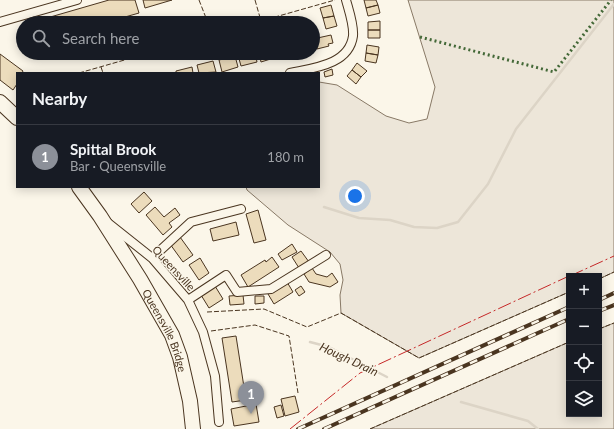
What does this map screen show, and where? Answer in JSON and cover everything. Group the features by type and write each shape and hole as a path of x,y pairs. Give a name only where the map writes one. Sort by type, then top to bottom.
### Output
{"highway":[{"path":"0,102 16,117"},
{"name":"Queensville Bridge","path":"80,188 100,216 140,279 172,335 180,357 190,401 193,429"}],"street":[{"path":"21,16 77,0"},
{"path":"294,72 334,61 347,51 353,36 346,0"},
{"path":"0,22 16,17"},
{"path":"152,258 191,222 241,209"},
{"name":"Queensville","path":"100,216 152,258 188,300 203,332 215,376 219,422"},
{"path":"188,300 226,275 237,292 271,289 326,255"}],"shaded area":[{"path":"408,0 614,0 614,272 602,278 602,273 566,273 566,293 419,358 341,313 340,295 343,280 340,264 330,252 288,225 246,188 320,188 320,82 337,85 386,116 409,123 427,119 435,87"},
{"path":"614,323 614,429 370,429 566,343 566,417 602,417 602,328"}],"building":[{"path":"109,0 135,0 139,13 128,16 54,16"},
{"path":"143,0 172,0 145,8"},
{"path":"364,0 376,0 378,5 366,8"},
{"path":"331,5 334,16 323,18 320,8"},
{"path":"378,5 380,13 368,16 366,8"},
{"path":"334,16 337,26 326,29 323,18"},
{"path":"380,21 380,30 368,30 368,22"},
{"path":"368,30 380,30 380,38 368,38"},
{"path":"331,35 333,43 328,44 329,46 320,48 320,37"},
{"path":"367,45 379,47 378,55 366,53"},
{"path":"366,53 378,55 376,63 365,61"},
{"path":"0,54 23,71 16,72 16,86 13,90 0,80"},
{"path":"219,60 236,60 238,67 222,72"},
{"path":"239,60 257,60 257,62 241,66"},
{"path":"213,61 216,72 199,72 197,65"},
{"path":"357,63 367,71 361,77 352,70"},
{"path":"192,67 193,72 176,72"},
{"path":"332,69 333,75 325,77 324,72"},
{"path":"352,70 361,77 356,84 347,76"},
{"path":"144,192 152,201 139,213 131,204"},
{"path":"155,207 164,217 175,208 180,215 169,223 172,227 163,235 146,215"},
{"path":"258,210 266,240 254,243 246,214"},
{"path":"236,222 239,235 213,241 210,229"},
{"path":"180,237 193,255 183,262 170,244"},
{"path":"292,244 297,252 282,260 278,254"},
{"path":"301,251 309,262 299,268 292,257"},
{"path":"272,257 279,267 248,287 241,275 265,260 266,262"},
{"path":"200,258 209,273 199,280 189,265"},
{"path":"312,268 316,274 327,277 332,273 338,282 330,287 309,282 304,274"},
{"path":"287,282 293,292 274,304 268,294"},
{"path":"215,286 223,299 209,308 201,295"},
{"path":"301,286 305,292 299,296 295,290"},
{"path":"243,295 244,304 230,305 229,296"},
{"path":"255,296 264,296 264,303 255,304"},
{"path":"236,336 246,400 232,402 222,338"},
{"path":"295,396 299,412 285,416 281,399"},
{"path":"256,404 259,422 234,426 231,409"},
{"path":"281,405 284,416 277,418 274,407"}],"waterway":[{"path":"324,207 359,218 390,220 414,227 437,228 458,222 488,184 516,129 614,4"},
{"name":"Hough Drain","path":"310,342 329,347 387,377"},
{"name":"Hough Drain","path":"461,402 528,421 538,429"}],"railway":[{"path":"602,299 614,293"},
{"path":"602,310 614,305"},
{"path":"298,429 566,308"},
{"path":"324,429 566,320"}],"hedge":[{"path":"420,37 554,72 611,0"}],"fence":[{"path":"199,0 205,16"},
{"path":"255,0 260,16"},
{"path":"279,16 335,0"},
{"path":"82,72 124,60"},
{"path":"101,67 103,72"},
{"path":"602,278 614,272"},
{"path":"207,312 264,309 307,327 341,313 419,358 566,293"},
{"path":"602,328 614,323"},
{"path":"211,331 255,325 289,336 298,393"},
{"path":"370,429 566,343"}],"power":[{"path":"577,273 614,256"},
{"path":"290,429 360,373 566,277"}],"place":[{"name":"Spittal Brook","path":"251,414"}]}
